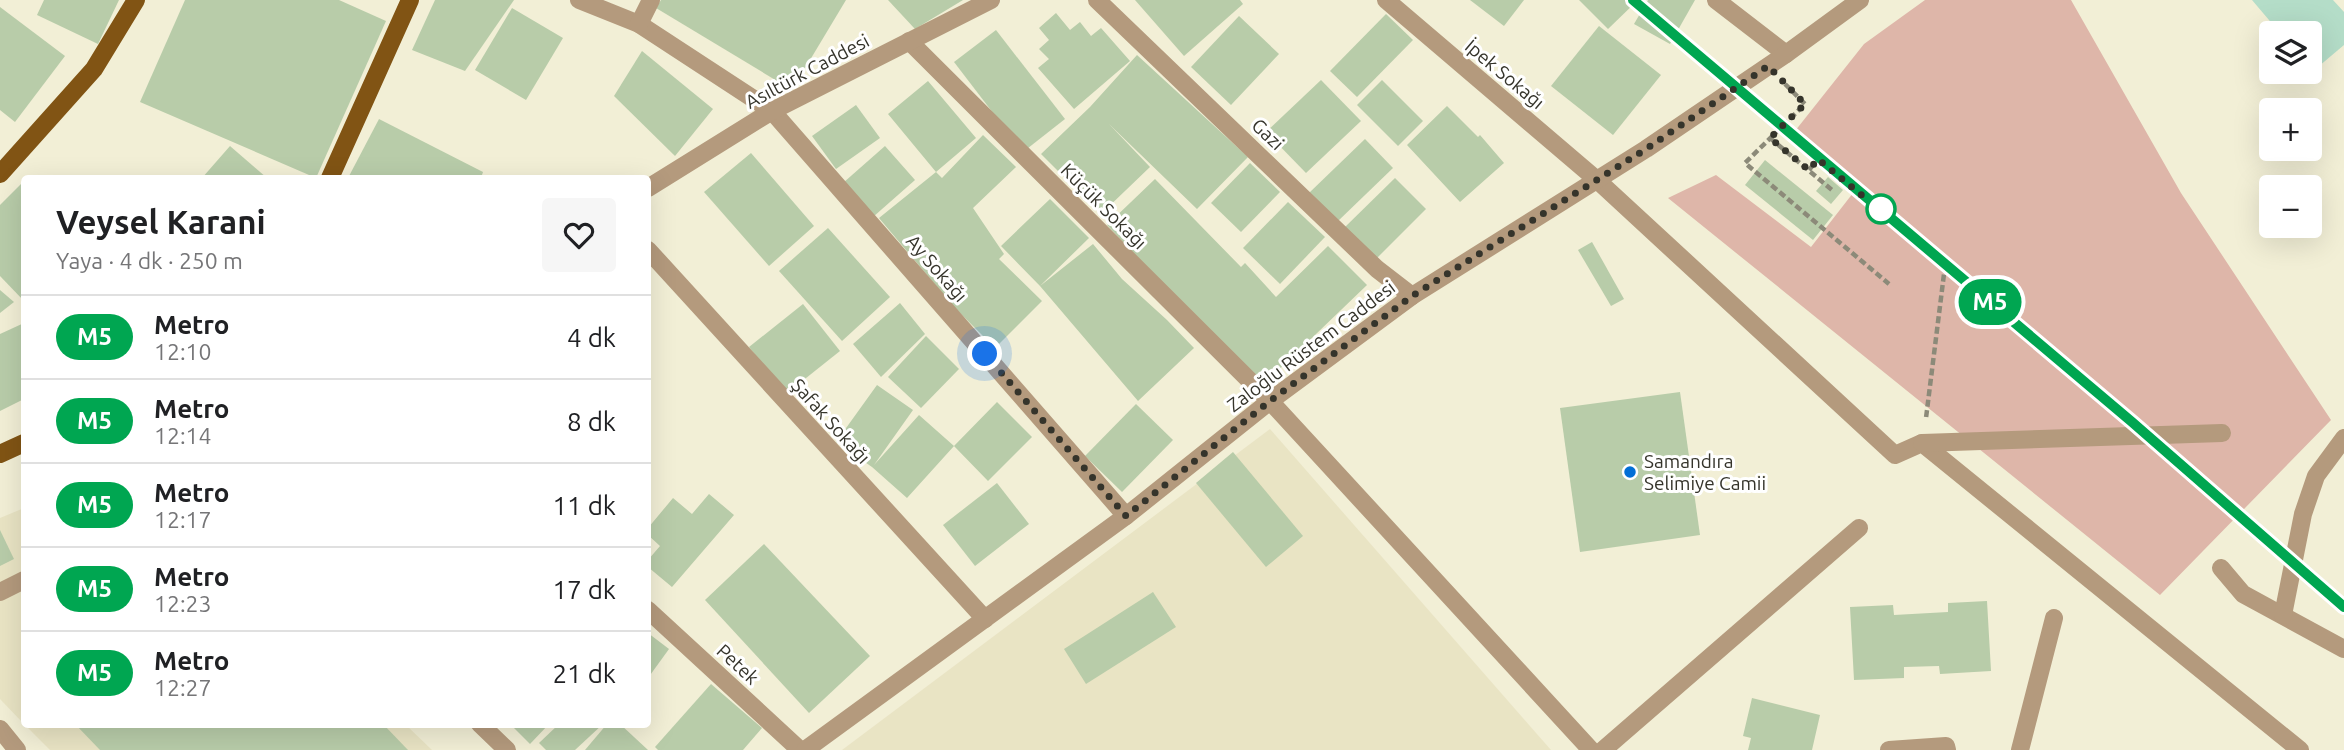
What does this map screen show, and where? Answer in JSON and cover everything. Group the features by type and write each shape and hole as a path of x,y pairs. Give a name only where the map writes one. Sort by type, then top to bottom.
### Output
{"main road":[{"path":"0,174 94,69 136,0"},
{"path":"331,175 410,0"},
{"path":"0,454 21,444"}],"street":[{"name":"Ay Sokağı","path":"579,0 639,24 772,111 1126,516"},
{"path":"639,24 652,0"},
{"name":"Asıltürk Caddesi","path":"651,186 772,111 991,0"},
{"name":"Gazi","path":"1097,0 1377,269 1412,296"},
{"name":"İpek Sokağı","path":"1386,0 1597,180 1895,455 1922,443"},
{"path":"1716,0 1786,54"},
{"name":"Zaloğlu Rüstem Caddesi","path":"802,750 1126,516 1270,401 1412,296 1597,180 1786,54 1860,0"},
{"name":"Küçük Sokağı","path":"909,41 1270,401 1591,750"},
{"name":"Şafak Sokağı","path":"651,253 985,619"},
{"path":"1922,443 2222,433"},
{"path":"2283,615 2300,525 2316,476 2344,438"},
{"path":"1922,443 2301,750"},
{"path":"1603,750 1859,528"},
{"path":"2221,568 2243,594 2344,649"},
{"path":"0,592 21,582"},
{"name":"Petek","path":"651,613 802,750"},
{"path":"2020,750 2054,618"},
{"path":"485,728 507,750"},
{"path":"0,729 17,750"},
{"path":"1889,750 1946,746 1947,750"}],"path":[{"path":"1768,66 1805,104 1745,163 1889,284"},
{"path":"1770,138 1832,190"},
{"path":"1809,170 1818,159 1945,266 1922,443"}],"shaded area":[{"path":"1925,0 2071,0 2181,193 2331,420 2160,595 1668,198 1716,175 1811,247 1860,184 1795,131 1864,44"},
{"path":"2252,0 2333,0 2344,12 2344,45 2322,64 2322,21 2270,21"},
{"path":"1270,429 1551,750 842,750"},
{"path":"21,509 21,721 0,699 0,518"},
{"path":"28,728 409,728 432,750 50,750"}],"building":[{"path":"44,0 119,0 98,44 37,15"},
{"path":"185,0 339,0 386,21 317,175 309,175 140,102"},
{"path":"435,0 514,0 465,71 412,50"},
{"path":"661,0 846,0 792,90 656,8"},
{"path":"888,0 963,0 915,29"},
{"path":"1135,0 1240,0 1243,4 1184,56"},
{"path":"1470,0 1524,0 1504,26"},
{"path":"1579,0 1638,0 1608,29"},
{"path":"1648,0 1695,0 1670,44 1634,24"},
{"path":"0,7 65,56 15,122 0,110"},
{"path":"512,8 563,38 526,100 475,70"},
{"path":"1056,13 1070,30 1080,22 1091,36 1101,28 1130,61 1074,109 1038,68 1049,59 1039,49 1049,40 1039,28"},
{"path":"1386,14 1413,40 1357,97 1330,71"},
{"path":"1239,16 1279,54 1231,105 1191,67"},
{"path":"1599,26 1661,75 1613,135 1551,86"},
{"path":"996,30 1065,119 1023,152 954,62"},
{"path":"642,51 713,109 675,156 614,96"},
{"path":"1137,55 1248,157 1197,209 1109,124 1150,167 1101,214 1041,154 1090,107"},
{"path":"1321,80 1361,121 1306,173 1266,132"},
{"path":"1382,80 1423,121 1398,146 1357,105"},
{"path":"928,81 976,138 936,172 888,114"},
{"path":"856,105 880,138 836,169 812,136"},
{"path":"1447,106 1478,137 1480,135 1504,163 1460,202 1407,145"},
{"path":"379,119 483,172 482,175 350,175"},
{"path":"983,135 1016,167 973,208 1004,254 999,259 1042,301 995,348 954,307 879,218 936,172 942,178"},
{"path":"1365,139 1393,168 1337,222 1309,193"},
{"path":"230,146 264,175 205,175"},
{"path":"885,146 915,180 873,217 843,183"},
{"path":"751,153 814,226 769,266 704,192"},
{"path":"1765,160 1833,215 1813,240 1745,185"},
{"path":"1250,163 1280,192 1241,232 1211,203"},
{"path":"1828,177 1843,190 1831,204 1816,191"},
{"path":"1395,178 1426,209 1374,261 1343,229"},
{"path":"1155,179 1241,267 1245,263 1276,297 1328,246 1367,285 1260,388 1107,225"},
{"path":"21,184 21,298 0,276 0,205"},
{"path":"1050,199 1089,238 1040,286 1001,246"},
{"path":"1288,202 1325,237 1280,284 1243,248"},
{"path":"828,228 890,297 842,341 779,271"},
{"path":"1592,242 1624,299 1611,306 1578,250"},
{"path":"1093,244 1122,279 1194,348 1138,401 1040,286"},
{"path":"0,290 14,302 0,313"},
{"path":"900,303 925,334 881,377 853,344"},
{"path":"803,304 840,351 786,394 749,347"},
{"path":"21,324 21,400 0,411 0,334"},
{"path":"926,336 959,369 921,408 888,377"},
{"path":"877,385 913,410 874,465 919,415 954,446 907,498 872,467 836,442"},
{"name":"Samandıra Selimiye Camii","path":"1680,392 1700,535 1580,552 1560,408"},
{"path":"997,402 1032,437 988,481 954,446"},
{"path":"1136,404 1173,440 1122,492 1085,456"},
{"path":"1233,452 1303,536 1266,567 1196,483"},
{"path":"997,483 1029,524 975,566 943,525"},
{"path":"709,494 734,515 672,587 651,570 651,556 660,546 651,538 651,524 673,498 692,514"},
{"path":"0,530 14,559 0,566"},
{"path":"764,544 870,656 809,713 705,600"},
{"path":"1153,592 1176,627 1086,684 1064,649"},
{"path":"1987,601 1991,671 1940,674 1939,666 1904,667 1904,678 1854,680 1850,607 1893,605 1894,615 1948,612 1948,603"},
{"path":"651,635 669,649 651,674"},
{"path":"711,684 762,728 743,750 658,750 655,747"},
{"path":"1752,698 1820,715 1812,750 1748,750 1751,738 1743,736"},
{"path":"79,728 387,728 408,750 100,750"},
{"path":"514,728 545,728 530,744"},
{"path":"555,728 599,728 575,750 546,750 539,743"},
{"path":"604,728 624,728 648,750 585,750"}],"metro line":[{"name":"M5","path":"1633,0 2132,422 2344,607"}],"place":[{"name":"Samandıra Selimiye Camii","path":"1630,472"}],"route":[{"path":"985,354 1126,516 1270,401 1412,296 1646,149 1768,66 1805,104 1770,138 1809,170 1818,159 1882,212 1881,209"}]}
